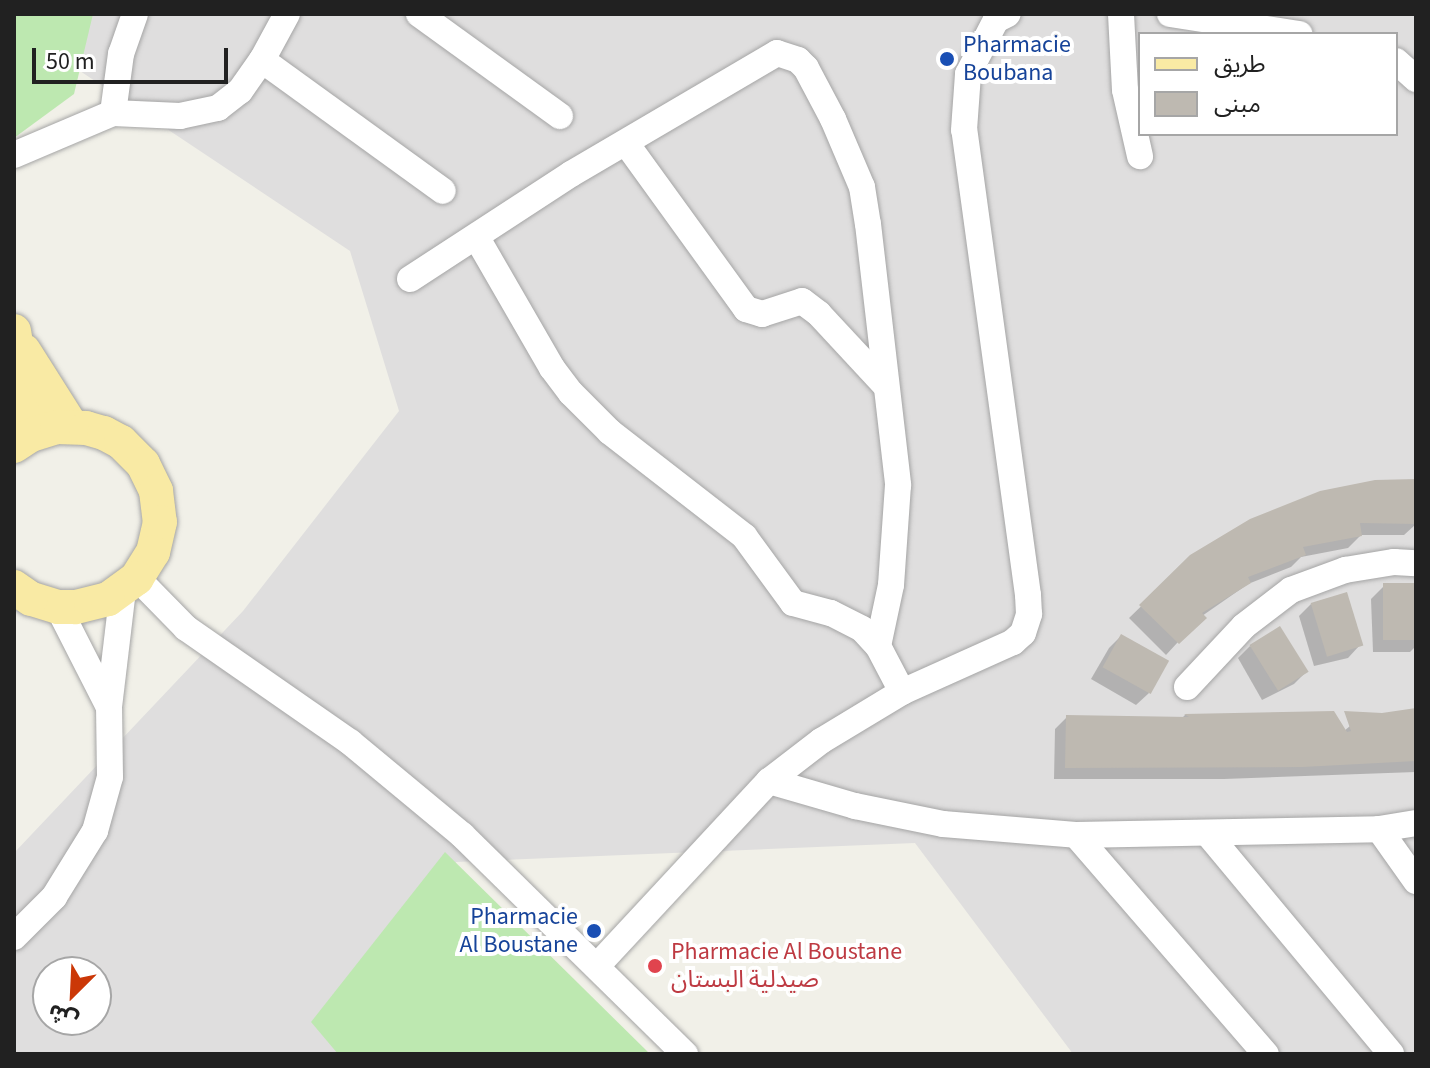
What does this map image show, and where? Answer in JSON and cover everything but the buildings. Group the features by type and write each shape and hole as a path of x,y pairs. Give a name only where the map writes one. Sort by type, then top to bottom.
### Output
{"main road":[{"path":"15,334 72,427"},
{"path":"14,587 31,599 58,607 92,605 130,584 153,552 160,522 156,491 143,464 121,442 104,433 72,427 22,441 15,334"}],"street":[{"path":"113,113 121,54 135,14"},
{"path":"14,155 113,113 180,116 218,108 240,91 262,60 287,14"},
{"path":"419,14 560,116"},
{"path":"597,966 769,781 821,741 902,692 1013,642 1023,633 1029,614 964,130 968,74 996,20 1008,14"},
{"path":"1121,14 1125,90 1140,156"},
{"path":"1170,14 1286,32"},
{"path":"410,279 477,238 521,205 777,53 798,60 833,119 862,187 898,485 891,585 878,646"},
{"path":"262,60 443,191"},
{"path":"1398,63 1416,79"},
{"path":"626,143 746,309 762,314 802,301 819,314 884,384"},
{"path":"477,238 552,368 592,415 744,536 793,603 831,613 862,629 878,646 902,692"},
{"path":"1187,687 1244,626 1291,590 1345,570 1394,562 1416,563"},
{"path":"14,937 54,897 95,831 110,777 109,707 130,584 186,628 350,742 462,835 685,1054"},
{"path":"58,607 109,707"},
{"path":"769,781 855,806 943,824 1076,835 1379,829 1416,823"},
{"path":"1379,829 1416,881"},
{"path":"1208,834 1391,1054"},
{"path":"1076,835 1266,1054"}],"shaded area":[{"path":"75,14 1416,14 1416,1054 1073,1054 915,843 456,862 361,1054 14,1054 14,853 243,611 399,411 350,251 68,63"}],"green space":[{"path":"14,14 93,14 74,94 14,138"},
{"path":"445,852 650,1054 338,1054 311,1022"}],"place":[{"name":"Pharmacie Boubana","path":"947,59"},
{"name":"Pharmacie Al Boustane","path":"594,931"},
{"name":"Pharmacie Al Boustane صيدلية البستان","path":"655,966"}]}
